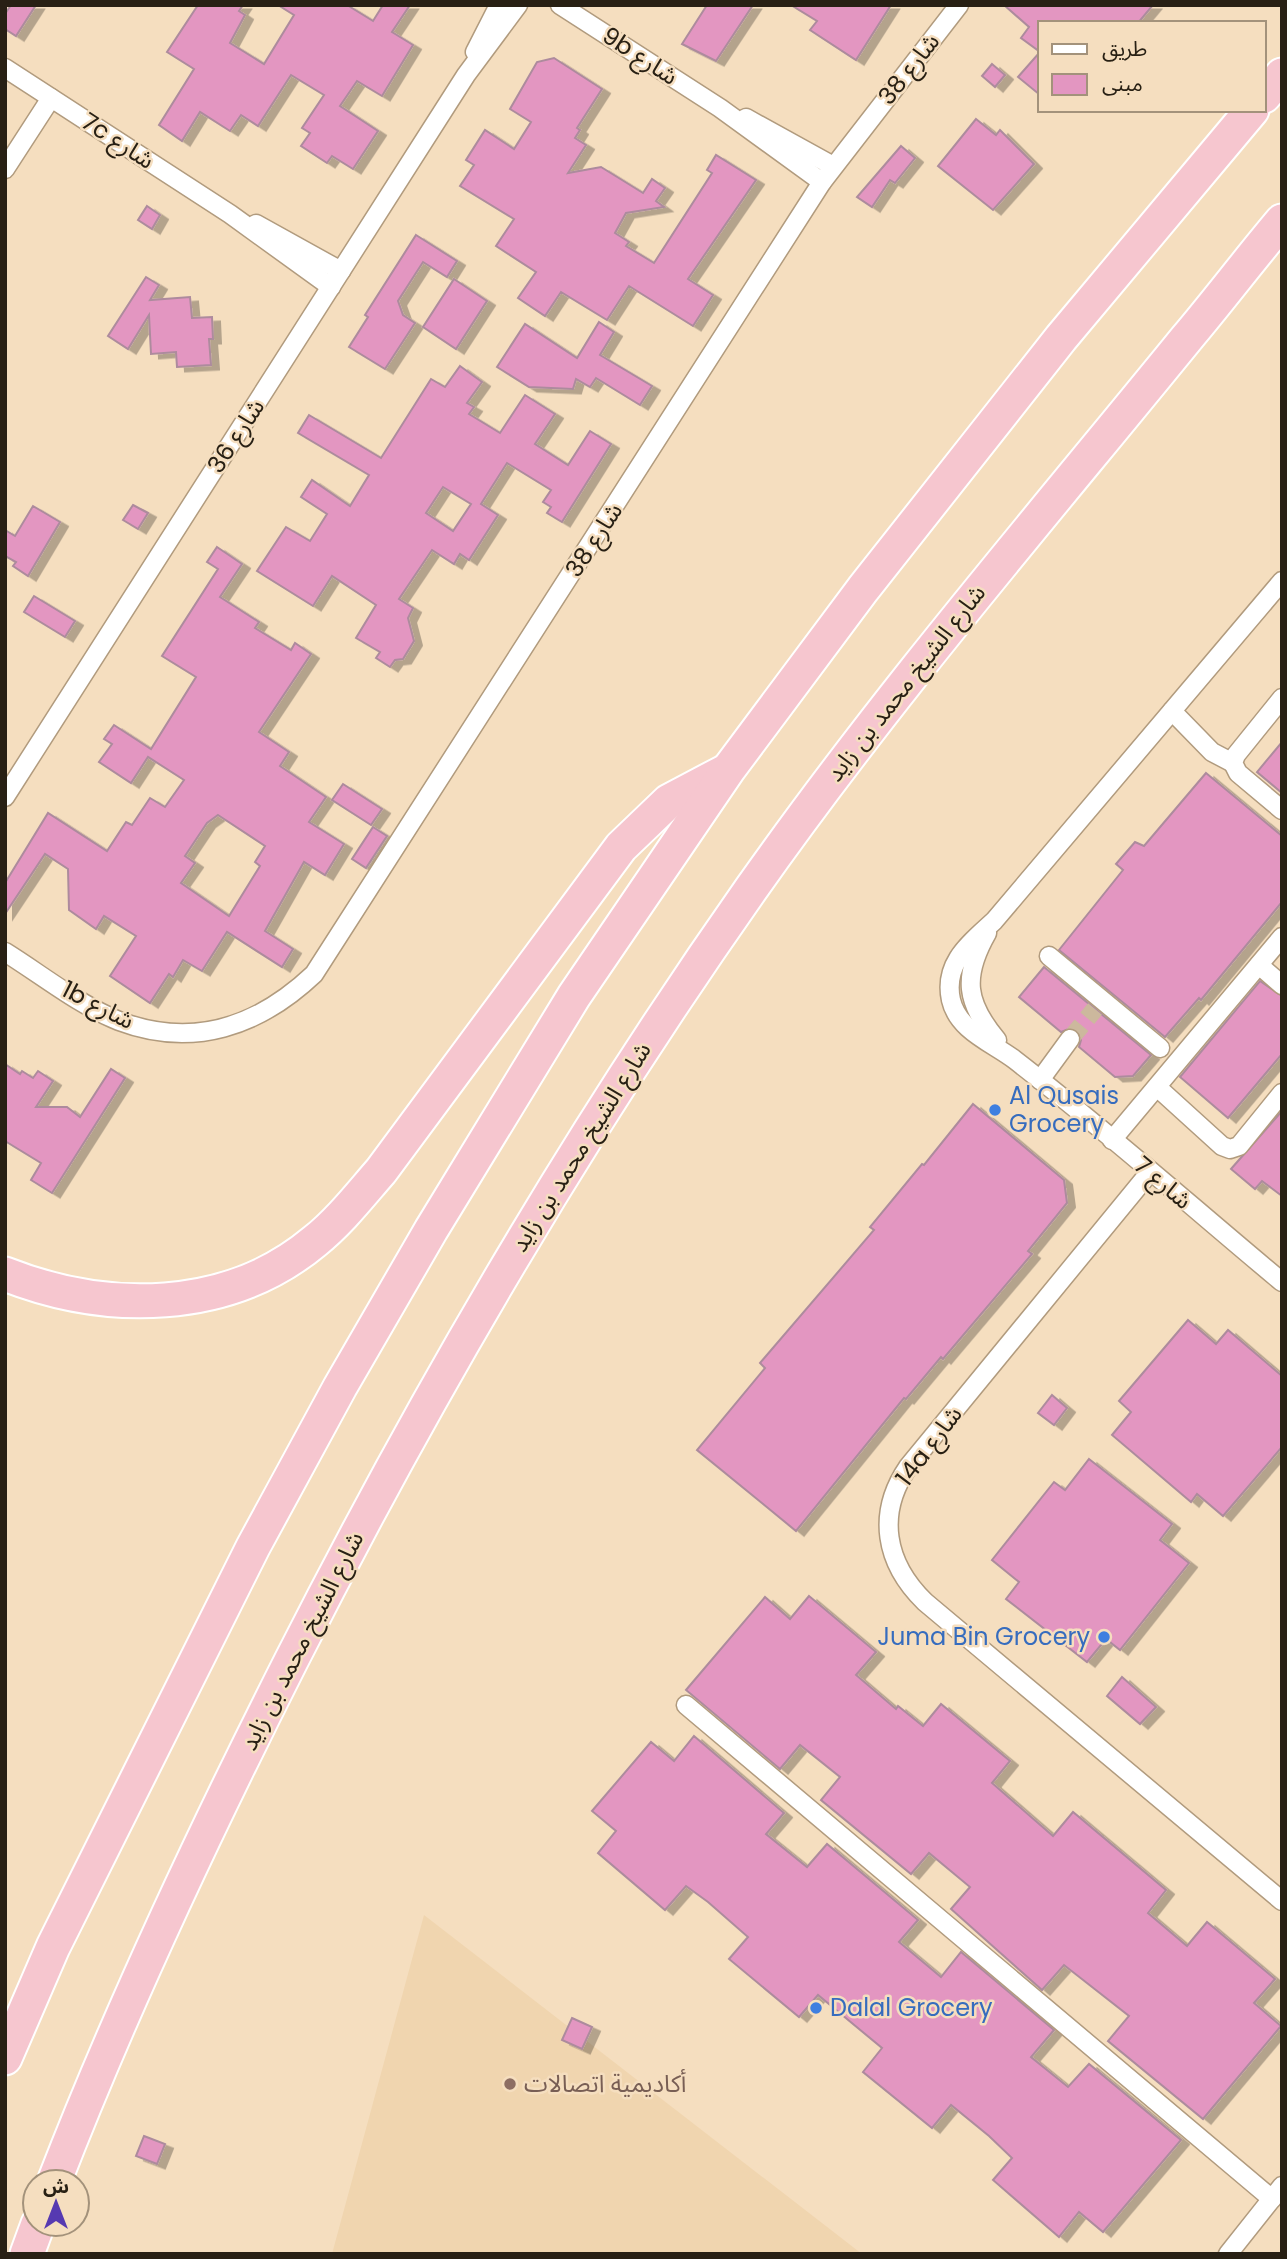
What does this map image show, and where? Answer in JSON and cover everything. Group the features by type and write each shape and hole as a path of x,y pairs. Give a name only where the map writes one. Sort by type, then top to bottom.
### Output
{"highway":[{"path":"1266,94 1282,75"},
{"path":"5,2058 53,1947 253,1547 340,1387 574,996 728,770 961,462 1250,112"},
{"name":"شارع الشيخ محمد بن زايد","path":"60,2168 139,1974 315,1615 449,1365 587,1134 679,994 835,773 1010,550 1275,235"},
{"path":"5,1274 44,1290 90,1300 137,1302 173,1299 230,1286 273,1268 313,1243 345,1213 381,1171 621,847 669,801 728,770"}],"street":[{"name":"شارع 36","path":"466,75 499,5"},
{"name":"شارع 36","path":"5,797 466,75 518,5"},
{"name":"9b شارع","path":"560,5 720,108 822,182"},
{"name":"شارع 38","path":"200,1032 232,1026 263,1014 290,996 314,974 832,166 959,5"},
{"name":"7c شارع","path":"5,68 230,214 331,287"},
{"path":"5,169 51,98"},
{"name":"9b شارع","path":"720,108 758,124 832,166"},
{"name":"7c شارع","path":"230,214 268,230 341,271"},
{"name":"شارع 7","path":"1282,581 994,921 977,953 970,992 981,1021 1012,1058 1282,1282"},
{"path":"1233,763 1236,754 1282,698"},
{"path":"1171,711 1212,752 1233,763 1238,773 1282,810"},
{"path":"1111,1140 1282,937"},
{"name":"1b شارع","path":"5,952 118,1020 172,1033 200,1032"},
{"path":"1049,956 1100,1004 1160,1048"},
{"path":"1259,965 1282,985"},
{"path":"1040,1080 1070,1039"},
{"path":"1157,1087 1222,1146 1230,1149 1239,1146 1282,1093"},
{"name":"14a شارع","path":"1150,1172 908,1467 889,1505 889,1542 899,1569 925,1602 1282,1900"},
{"path":"687,1705 1277,2192 1228,2254"}],"shaded area":[{"name":"أكاديمية اتصالات","path":"424,1915 862,2254 332,2254"}],"building":[{"path":"11,5 36,5 16,36 5,29 5,14"},
{"path":"198,5 243,5 239,11 245,15 230,43 264,64 294,15 278,5 347,5 373,21 383,5 410,5 392,32 413,45 382,96 357,81 340,106 378,131 353,169 332,156 327,163 301,146 310,133 302,128 324,95 291,75 258,126 241,115 230,131 200,112 182,141 159,125 194,69 167,52"},
{"path":"707,5 753,5 716,61 682,44"},
{"path":"791,5 891,5 856,60 810,30 817,21"},
{"path":"1004,5 1153,5 1140,21 1038,21 1038,51 1021,38 1029,27"},
{"path":"1038,54 1038,93 1018,77"},
{"path":"554,58 602,89 577,128 580,130 575,138 586,145 568,173 601,167 643,193 652,179 665,188 656,201 664,207 626,213 615,233 629,242 626,246 654,263 712,173 707,170 716,155 756,180 688,279 713,295 693,326 629,286 607,320 561,292 545,316 518,298 536,272 496,246 514,219 460,186 474,165 466,160 485,130 514,149 531,122 510,109 537,62"},
{"path":"992,64 1005,75 995,87 982,76"},
{"path":"976,119 996,135 1000,130 1034,164 993,210 938,166"},
{"path":"901,146 915,158 895,183 890,180 872,207 857,197"},
{"path":"147,206 160,215 152,229 138,220"},
{"path":"416,235 457,261 447,277 423,262 398,301 403,315 415,323 385,369 349,347 368,317 365,315"},
{"path":"146,277 159,285 150,300 190,297 192,318 212,317 213,339 209,339 211,365 177,367 176,352 151,354 149,315 128,349 108,336"},
{"path":"454,279 487,301 456,349 423,327"},
{"path":"599,322 614,332 600,355 652,386 640,405 596,378 590,387 576,379 573,389 529,387 497,367 525,324 577,358"},
{"path":"460,366 482,382 467,403 474,407 469,414 500,433 525,395 555,414 535,444 568,465 590,431 611,444 562,522 547,513 551,507 543,502 551,490 507,463 481,504 498,515 469,560 460,554 454,564 432,550 399,599 413,608 408,618 414,641 403,659 395,660 390,667 376,658 380,652 356,638 376,605 332,576 313,606 257,571 286,527 310,541 327,514 301,497 312,480 350,506 369,475 298,433 309,415 381,458 431,379 445,387","holes":["443,487 471,504 453,531 426,513"]},
{"path":"133,505 148,513 138,529 123,520"},
{"path":"33,506 60,522 28,576 13,566 16,562 5,556 5,530 15,536"},
{"path":"217,547 242,564 220,597 259,622 255,628 291,650 295,643 311,654 259,732 289,752 280,766 326,797 309,822 344,844 325,875 304,862 265,931 293,949 282,967 227,932 202,971 183,960 173,977 169,974 150,1003 110,976 136,936 104,916 96,929 69,910 68,869 45,854 5,914 5,883 48,813 107,851 126,822 132,825 150,798 165,807 184,780 148,757 131,783 99,762 112,744 104,739 114,725 151,749 196,677 162,656 218,569 207,562","holes":["218,815 265,846 255,862 260,866 229,916 181,883 195,863 185,856 207,823"]},
{"path":"34,596 75,621 65,637 24,612"},
{"path":"1282,742 1282,793 1257,772"},
{"path":"1206,773 1282,836 1282,902 1201,1000 1199,998 1165,1037 1059,950 1123,870 1116,864 1135,842 1144,846"},
{"path":"343,784 382,809 371,825 332,800"},
{"path":"373,827 387,836 366,868 352,859"},
{"path":"1044,967 1151,1055 1133,1076 1115,1077 1079,1047 1081,1040 1077,1030 1071,1028 1061,1032 1019,997"},
{"path":"1260,981 1282,996 1282,1054 1228,1118 1180,1077"},
{"path":"5,1064 20,1074 22,1071 33,1078 38,1071 53,1081 36,1107 67,1107 80,1117 111,1069 125,1078 52,1193 31,1180 41,1163 5,1141"},
{"path":"973,1104 1064,1180 1067,1203 1028,1251 1032,1254 943,1359 941,1357 906,1399 904,1398 796,1531 697,1450 765,1368 760,1363 874,1230 870,1227"},
{"path":"1282,1111 1282,1196 1262,1181 1255,1189 1231,1169"},
{"path":"1188,1320 1216,1344 1228,1330 1282,1376 1282,1447 1223,1516 1197,1494 1191,1502 1112,1435 1131,1412 1119,1401"},
{"path":"1052,1395 1067,1408 1054,1425 1038,1413"},
{"path":"1089,1459 1172,1524 1160,1540 1189,1563 1120,1650 1106,1639 1087,1662 1006,1599 1019,1582 992,1560 1054,1482 1065,1490"},
{"path":"809,1596 876,1652 856,1675 896,1709 898,1706 923,1726 941,1704 1010,1761 992,1783 1053,1836 1073,1812 1166,1890 1148,1913 1187,1946 1207,1922 1275,1979 1254,2003 1281,2026 1203,2119 1108,2041 1129,2016 1064,1965 1042,1990 951,1909 970,1887 929,1853 911,1874 821,1800 840,1777 800,1745 780,1769 686,1690 765,1597 790,1619"},
{"path":"1122,1677 1156,1707 1140,1724 1107,1696"},
{"path":"694,1736 784,1813 766,1834 807,1867 827,1844 918,1920 899,1942 941,1977 961,1952 1054,2030 1031,2057 1068,2087 1089,2064 1181,2140 1103,2232 1079,2212 1059,2237 993,2180 1012,2158 989,2136 951,2105 932,2128 863,2072 882,2048 818,1995 799,2017 729,1959 748,1937 708,1902 686,1886 665,1910 598,1853 616,1831 592,1811 651,1742 674,1761"},
{"path":"572,2018 592,2027 582,2049 562,2040"},
{"path":"144,2136 165,2144 157,2164 136,2156"}],"tunnel":[{"path":"1070,1039 1095,1009"}],"place":[{"name":"Al Qusais Grocery","path":"995,1110"},
{"name":"Juma Bin Grocery","path":"1104,1637"},
{"name":"Dalal Grocery","path":"816,2008"},
{"name":"أكاديمية اتصالات","path":"510,2084"}]}
